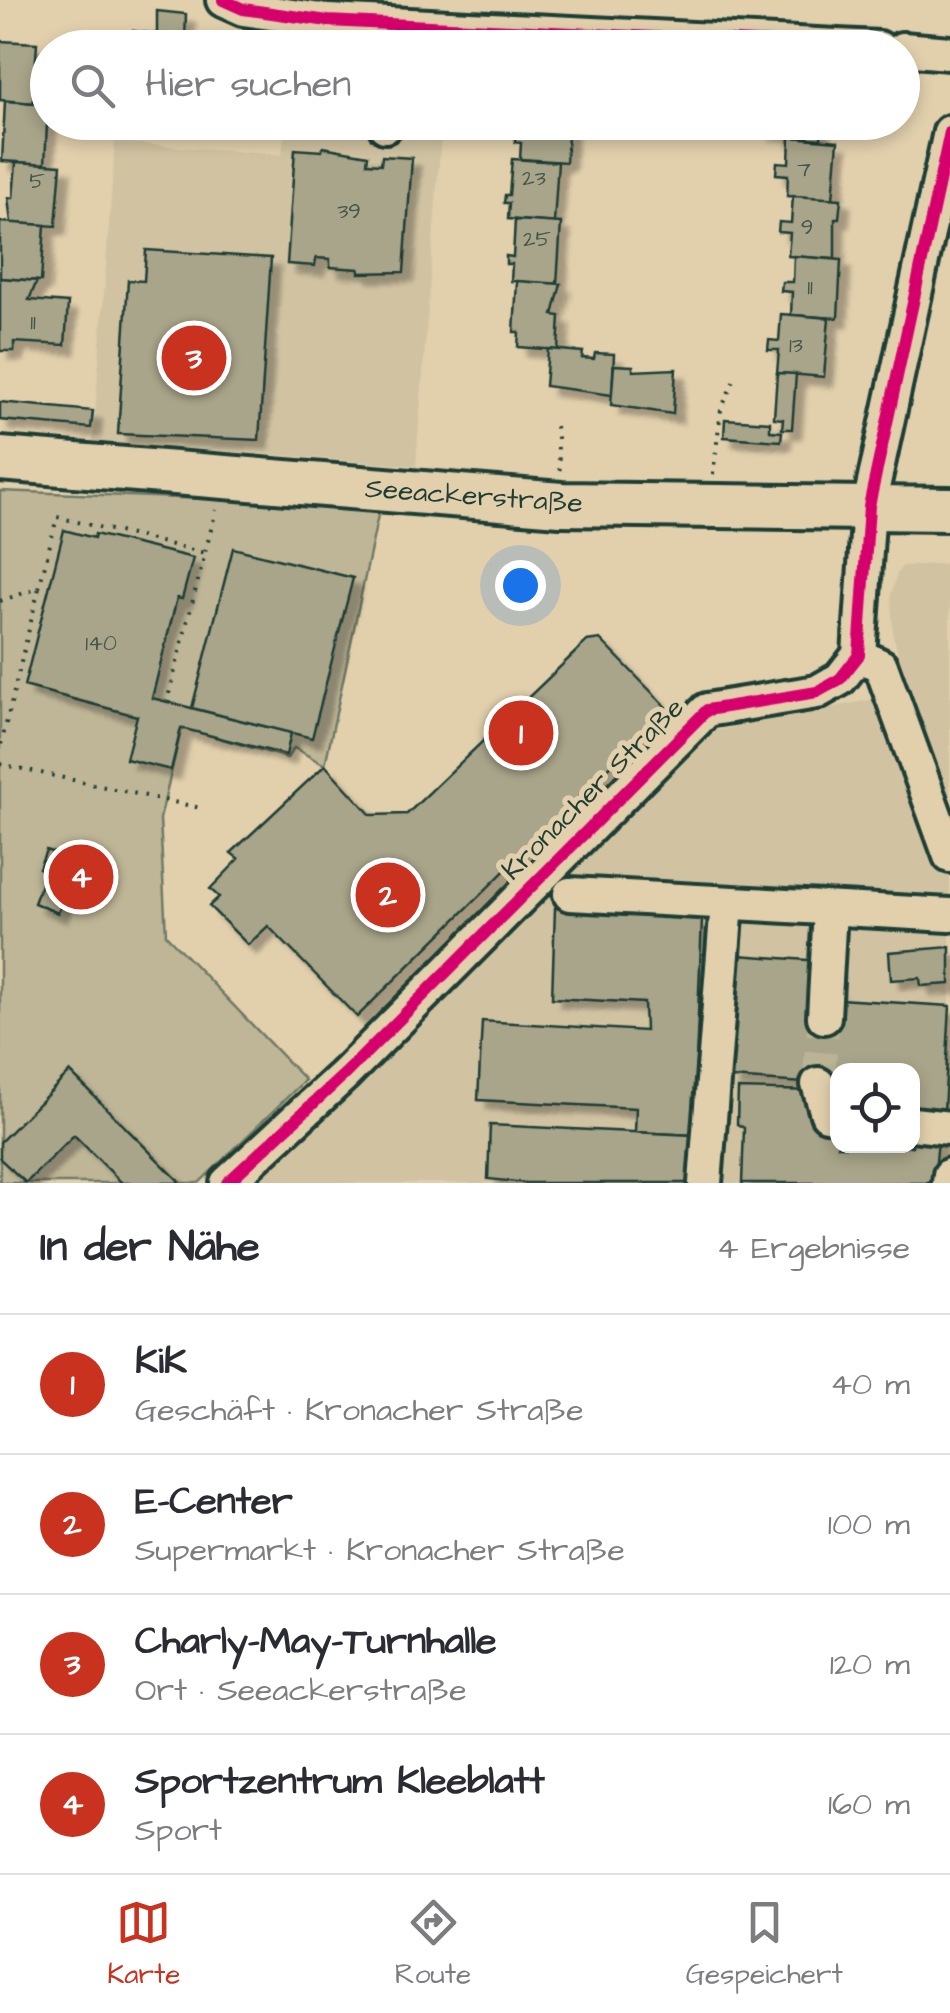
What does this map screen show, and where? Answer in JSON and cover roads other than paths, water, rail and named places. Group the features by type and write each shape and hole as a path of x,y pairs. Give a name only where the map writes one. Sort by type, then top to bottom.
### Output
{"main road":[{"name":"Seeackerstraße","path":"0,459 561,504 950,510"}],"street":[{"path":"223,0 243,9 357,30"},
{"path":"920,51 950,53"},
{"path":"948,147 869,506 859,655 881,666 935,761 950,856"},
{"name":"Kronacher Straße","path":"227,1183 346,1073 707,710 818,692 840,679 859,655"},
{"path":"570,894 950,915"},
{"path":"705,1183 726,903"},
{"path":"824,1017 830,908"},
{"path":"818,1084 826,1114 830,1115"},
{"path":"920,1125 950,1128"},
{"path":"949,1183 950,1175"}],"tunnel":[{"path":"818,1084 824,1017"}],"place":[{"name":"Charly-May-Turnhalle","path":"194,358"},
{"name":"KiK","path":"521,733"},
{"name":"Sportzentrum Kleeblatt","path":"81,877"},
{"name":"E-Center","path":"388,895"}]}
